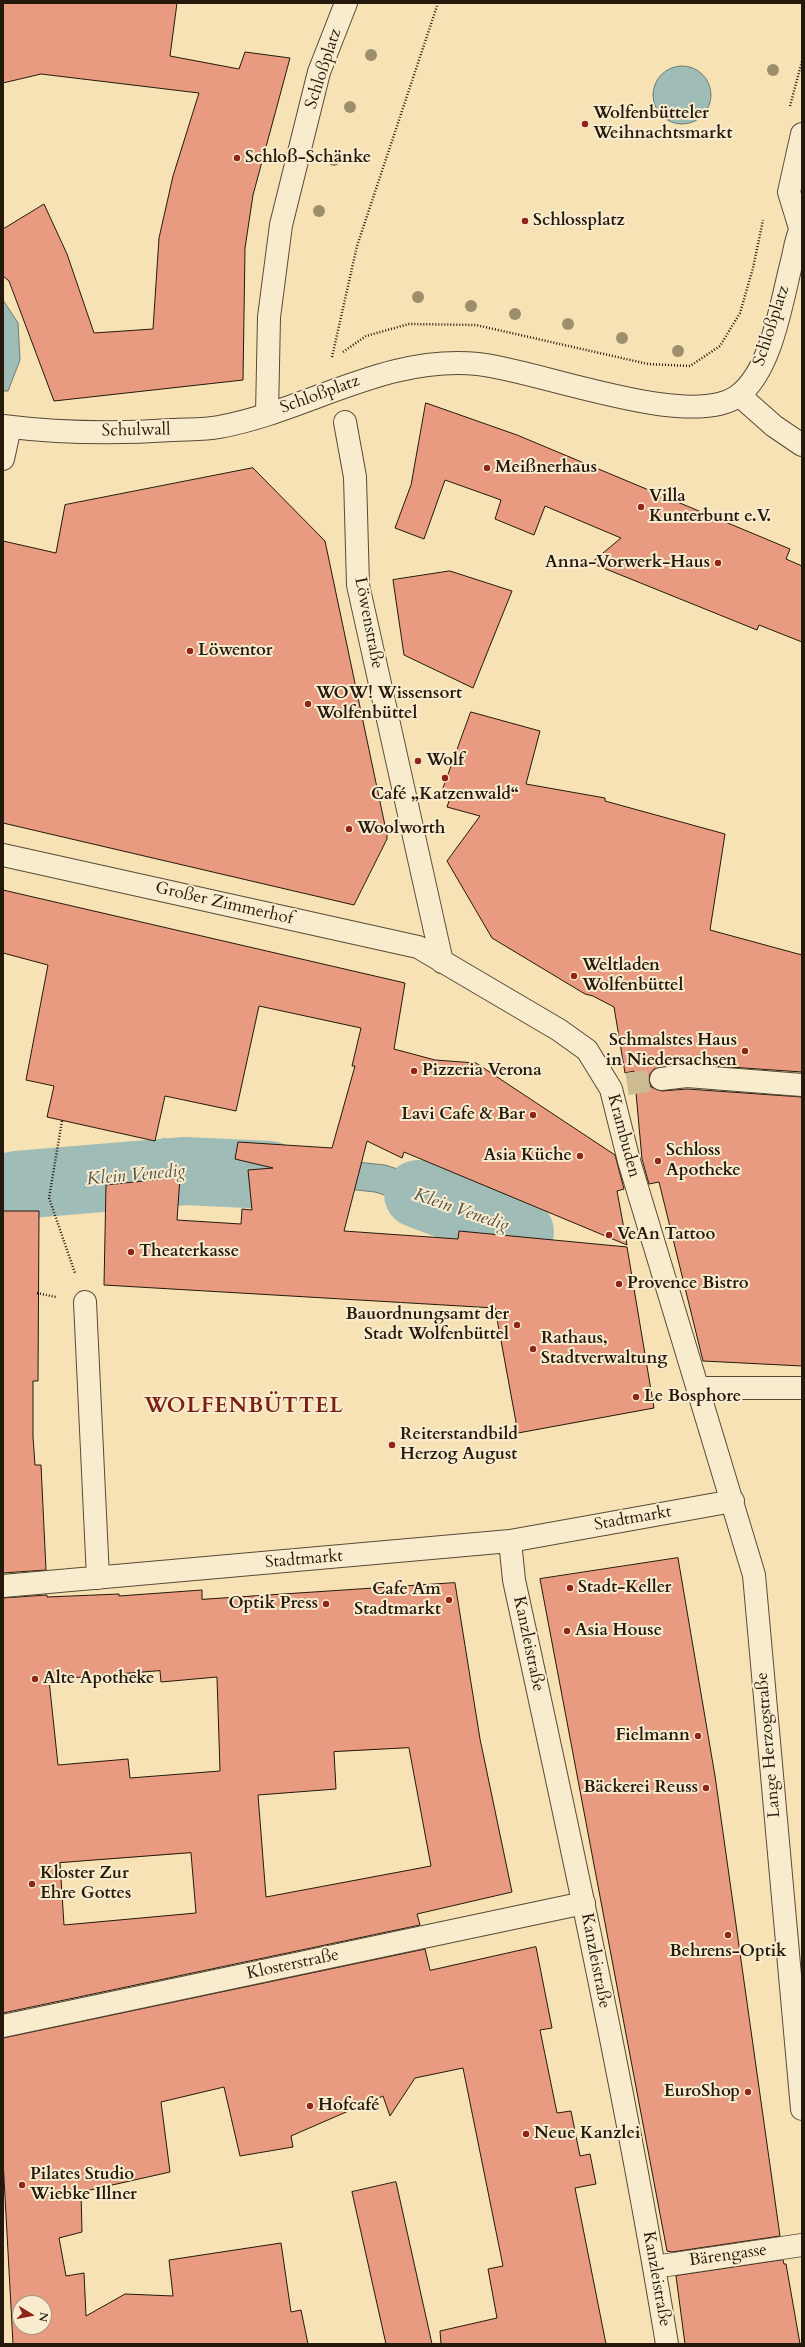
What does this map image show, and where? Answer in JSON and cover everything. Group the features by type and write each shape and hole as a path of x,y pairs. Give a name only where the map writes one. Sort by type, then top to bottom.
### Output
{"street":[{"name":"Schloßplatz","path":"346,3 319,72 281,225 269,317 267,414 339,387 386,373 417,367 448,364 477,364 529,373 658,405 686,408 714,406 739,395 751,382 763,362 772,336 801,227 789,192 802,134"},
{"path":"739,395 774,426 802,445"},
{"name":"Schulwall","path":"7,427 123,433 218,427 267,414"},
{"name":"Löwenstraße","path":"345,422 355,477 358,585 442,962"},
{"path":"3,459 7,427"},
{"name":"Großer Zimmerhof","path":"3,855 418,947 442,962"},
{"name":"Krambuden","path":"442,962 559,1030 587,1050 619,1086 629,1161 698,1388"},
{"path":"661,1079 687,1076 802,1085"},
{"path":"85,1302 98,1578"},
{"path":"698,1388 802,1388"},
{"name":"Lange Herzogstraße","path":"698,1388 754,1575 802,2109"},
{"name":"Stadtmarkt","path":"3,1586 510,1541 733,1501"},
{"name":"Kanzleistraße","path":"510,1541 514,1580 584,1903 668,2344"},
{"name":"Klosterstraße","path":"3,2026 584,1903"},
{"name":"Bärengasse","path":"654,2267 802,2245"}],"path":[{"path":"438,3 357,246 332,360 366,336 409,324 476,325 648,364 690,366 720,346 740,313 753,268 764,214"},
{"path":"789,107 802,61"},
{"path":"62,1121 58,1155 50,1198 85,1302"}],"water":[{"path":"682,66 693,68 703,74 709,84 711,95 709,106 703,116 693,122 682,124 671,122 661,116 655,106 653,95 655,84 661,74 671,68"},
{"path":"3,300 18,323 20,360 8,391 3,391"},
{"path":"164,1139 239,1150 385,1165 535,1213 543,1234 419,1206 375,1192 168,1170 58,1195 3,1200 3,1173"}],"building":[{"path":"3,3 177,3 170,56 239,69 245,52 290,58 253,195 245,248 243,380 54,401 9,281 3,276 3,229 44,204 67,254 94,333 153,329 159,238 173,176 199,93 41,74 3,83"},
{"path":"426,403 517,435 790,549 786,559 802,566 802,642 759,625 757,630 591,563 621,538 545,506 534,535 495,519 501,500 445,480 424,539 395,528 411,485"},
{"name":"Löwentor","path":"253,468 325,541 387,835 387,839 354,905 3,823 3,541 56,553 65,505"},
{"path":"450,571 512,591 473,688 404,655 393,580"},
{"path":"471,712 540,731 526,784 605,798 605,801 725,834 710,930 802,955 802,1072 686,1064 654,1069 650,1074 649,1080 651,1087 662,1091 687,1089 802,1097 802,1366 703,1361 659,1182 649,1184 642,1159 634,1071 625,1073 614,1007 593,996 585,994 492,938 447,861 480,816 447,807 451,795 442,792"},
{"path":"3,890 405,983 394,1049 435,1060 476,1063 615,1155 624,1189 617,1191 627,1245 404,1152 402,1158 367,1141 344,1231 458,1239 459,1231 627,1247 654,1408 518,1433 495,1308 104,1285 106,1185 180,1177 177,1220 241,1224 242,1209 252,1210 248,1170 273,1168 235,1159 238,1142 332,1148 355,1066 352,1066 361,1028 259,1006 236,1111 165,1096 155,1141 47,1117 54,1086 26,1080 48,965 3,953"},
{"path":"3,1211 39,1211 38,1381 33,1381 33,1437 35,1465 41,1465 46,1570 3,1573"},
{"path":"678,1558 715,1776 780,2236 672,2252 667,2251 540,1579"},
{"path":"455,1583 480,1739 512,1892 417,1914 420,1925 3,2013 3,1598 47,1595 47,1597 119,1594 119,1596 202,1590 202,1599","holes":["160,1671 161,1682 217,1677 220,1771 130,1778 128,1759 58,1765 49,1680","409,1748 431,1866 266,1897 258,1795 336,1789 334,1752","191,1853 196,1913 64,1925 60,1863"]},
{"path":"536,1947 552,2028 540,2030 557,2113 571,2111 580,2156 590,2154 596,2184 575,2188 606,2344 441,2344 440,2331 497,2318 488,2269 503,2266 463,2068 415,2078 390,2116 383,2096 291,2136 293,2147 240,2156 224,2087 161,2102 170,2172 81,2192 82,2232 59,2238 66,2276 84,2273 86,2316 125,2294 173,2296 169,2260 281,2243 291,2312 301,2310 308,2344 13,2344 13,2335 52,2335 52,2295 12,2295 12,2326 3,2160 3,2038 425,1949 430,1970"},
{"path":"396,2182 432,2344 386,2344 352,2192"},
{"path":"783,2260 784,2264 786,2264 800,2344 685,2344 676,2276"}],"waterway":[{"name":"Klein Venedig","path":"3,1188 17,1185 185,1171 270,1175"},
{"name":"Klein Venedig","path":"418,1194 520,1232"}],"tunnel":[{"path":"627,1084 661,1079"}],"place":[{"name":"Wolfenbütteler Weihnachtsmarkt","path":"585,124"},
{"name":"Schloß-Schänke","path":"237,158"},
{"name":"Schlossplatz","path":"525,221"},
{"name":"Meißnerhaus","path":"487,468"},
{"name":"Villa Kunterbunt e.V.","path":"641,507"},
{"name":"Anna-Vorwerk-Haus","path":"718,563"},
{"name":"Löwentor","path":"190,651"},
{"name":"WOW! Wissensort Wolfenbüttel","path":"308,704"},
{"name":"Wolf","path":"418,761"},
{"name":"Café „Katzenwald“","path":"445,778"},
{"name":"Woolworth","path":"349,829"},
{"name":"Weltladen Wolfenbüttel","path":"574,976"},
{"name":"Schmalstes Haus in Niedersachsen","path":"745,1051"},
{"name":"Pizzeria Verona","path":"414,1071"},
{"name":"Lavi Cafe & Bar","path":"533,1115"},
{"name":"Asia Küche","path":"580,1156"},
{"name":"Schloss Apotheke","path":"658,1161"},
{"name":"VeAn Tattoo","path":"609,1235"},
{"name":"Theaterkasse","path":"131,1252"},
{"name":"Provence Bistro","path":"619,1284"},
{"name":"Bauordnungsamt der Stadt Wolfenbüttel","path":"517,1325"},
{"name":"Rathaus, Stadtverwaltung","path":"533,1349"},
{"name":"Le Bosphore","path":"636,1397"},
{"name":"Reiterstandbild Herzog August","path":"392,1445"},
{"name":"Stadt-Keller","path":"570,1588"},
{"name":"Cafe Am Stadtmarkt","path":"449,1600"},
{"name":"Optik Press","path":"326,1604"},
{"name":"Asia House","path":"567,1631"},
{"name":"Alte Apotheke","path":"35,1679"},
{"name":"Fielmann","path":"698,1736"},
{"name":"Bäckerei Reuss","path":"706,1788"},
{"name":"Kloster Zur Ehre Gottes","path":"32,1884"},
{"name":"Behrens-Optik","path":"728,1935"},
{"name":"EuroShop","path":"748,2092"},
{"name":"Hofcafé","path":"310,2106"},
{"name":"Neue Kanzlei","path":"526,2134"},
{"name":"Pilates Studio Wiebke Illner","path":"22,2185"}],"district":[{"name":"WOLFENBÜTTEL","path":"244,1407"}]}
